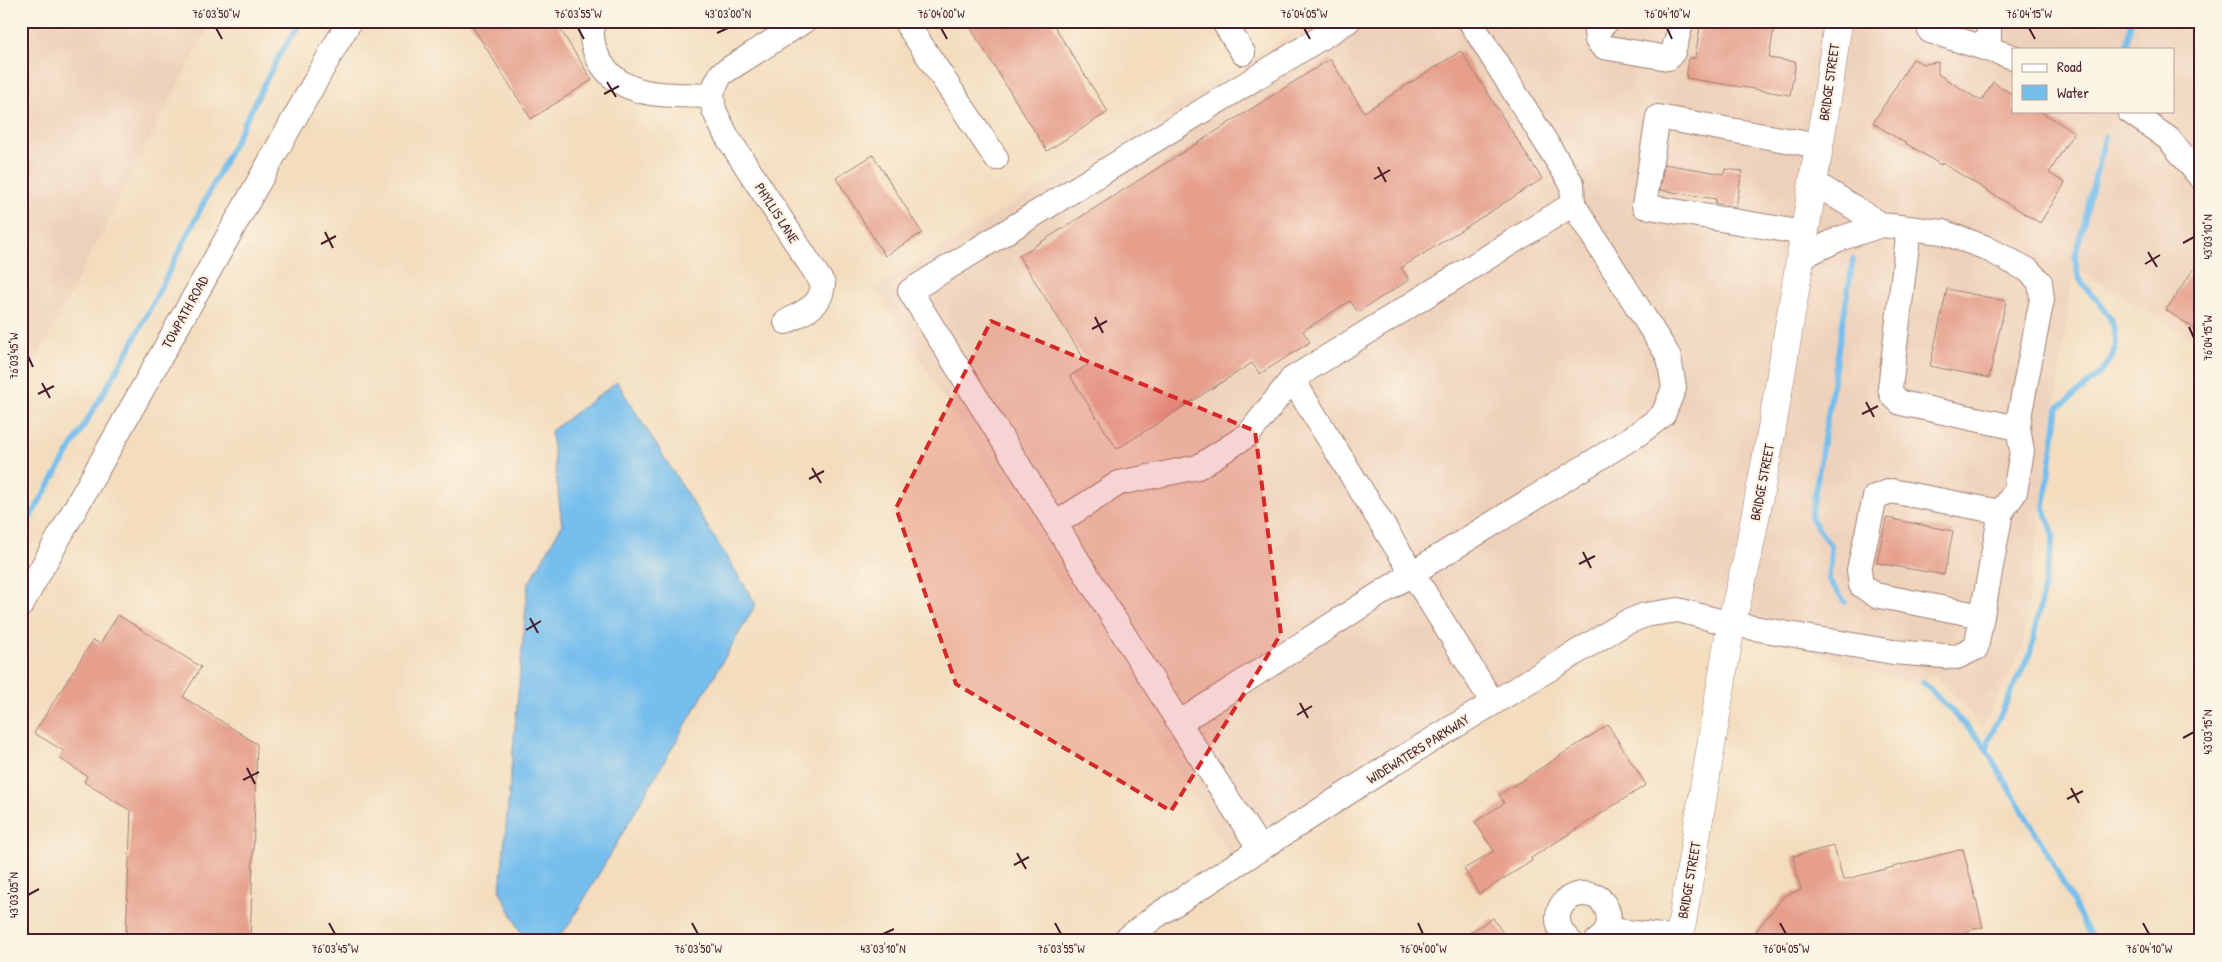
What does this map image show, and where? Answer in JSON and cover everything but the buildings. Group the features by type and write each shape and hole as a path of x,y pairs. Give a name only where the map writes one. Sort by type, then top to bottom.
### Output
{"main road":[{"name":"BRIDGE STREET","path":"1679,939 1731,624 1747,560 1764,473 1838,21"}],"street":[{"name":"TOWPATH ROAD","path":"21,605 334,46 350,21"},
{"path":"593,21 592,47 603,67 621,84 644,93 712,93 721,74 804,21"},
{"path":"905,21 996,158"},
{"path":"1223,21 1243,53"},
{"path":"1260,849 1179,723 910,291 1348,21"},
{"path":"1179,723 1414,572 1638,434 1663,415 1674,388 1668,357 1573,204 1572,184 1470,21"},
{"path":"1607,21 1596,32 1598,40 1604,46 1668,58 1673,52 1682,21"},
{"path":"1989,21 1989,49"},
{"path":"1930,30 2012,57"},
{"name":"PHYLLIS LANE","path":"712,93 714,110 726,135 823,284 822,296 817,303 786,322"},
{"path":"2130,112 2169,139 2201,178"},
{"path":"1819,146 1658,116 1644,206 1802,245 1839,239 1882,225 1942,232 1984,247 2028,270 2040,282 2042,299 2018,428 2022,451 2015,492 2001,512 1982,616 1875,596 1861,585 1860,570 1875,497 1892,491 2001,512"},
{"path":"1813,182 1882,225"},
{"path":"1055,524 1119,483 1198,467 1248,435 1292,379 1573,204"},
{"path":"1909,228 1890,388 1892,395 1901,403 2018,428"},
{"path":"1292,379 1414,572 1493,702"},
{"name":"WIDEWATERS PARKWAY","path":"1124,941 1156,916 1394,763 1625,623 1645,615 1678,610 1731,624 1893,652 1957,657 1976,648 1982,616"},
{"path":"1570,941 1560,929 1558,913 1561,905 1574,894 1591,894 1599,898 1609,912 1602,935 1679,939"}],"highlighted area":[{"path":"991,321 1255,431 1281,634 1171,811 956,684 896,508"}],"shaded area":[{"path":"21,21 211,21 21,390"},
{"path":"1312,21 2201,21 2201,345 2074,267 2022,650 1982,727 1932,672 1917,686 1789,644 1645,615 1236,865 875,288"}],"water":[{"path":"617,382 756,604 569,925 554,941 525,941 500,891 528,585 562,525 551,431"}],"waterway":[{"path":"21,533 131,346 277,59 301,21"},
{"path":"2126,48 2131,21"},
{"path":"1987,750 1989,739 2031,651 2054,536 2044,508 2058,408 2097,376 2114,352 2116,338 2112,323 2102,306 2080,280 2075,257 2105,137"},
{"path":"1845,602 1829,580 1831,547 1811,518 1853,259"},
{"path":"1923,682 1981,741 2046,850 2093,941"}]}
